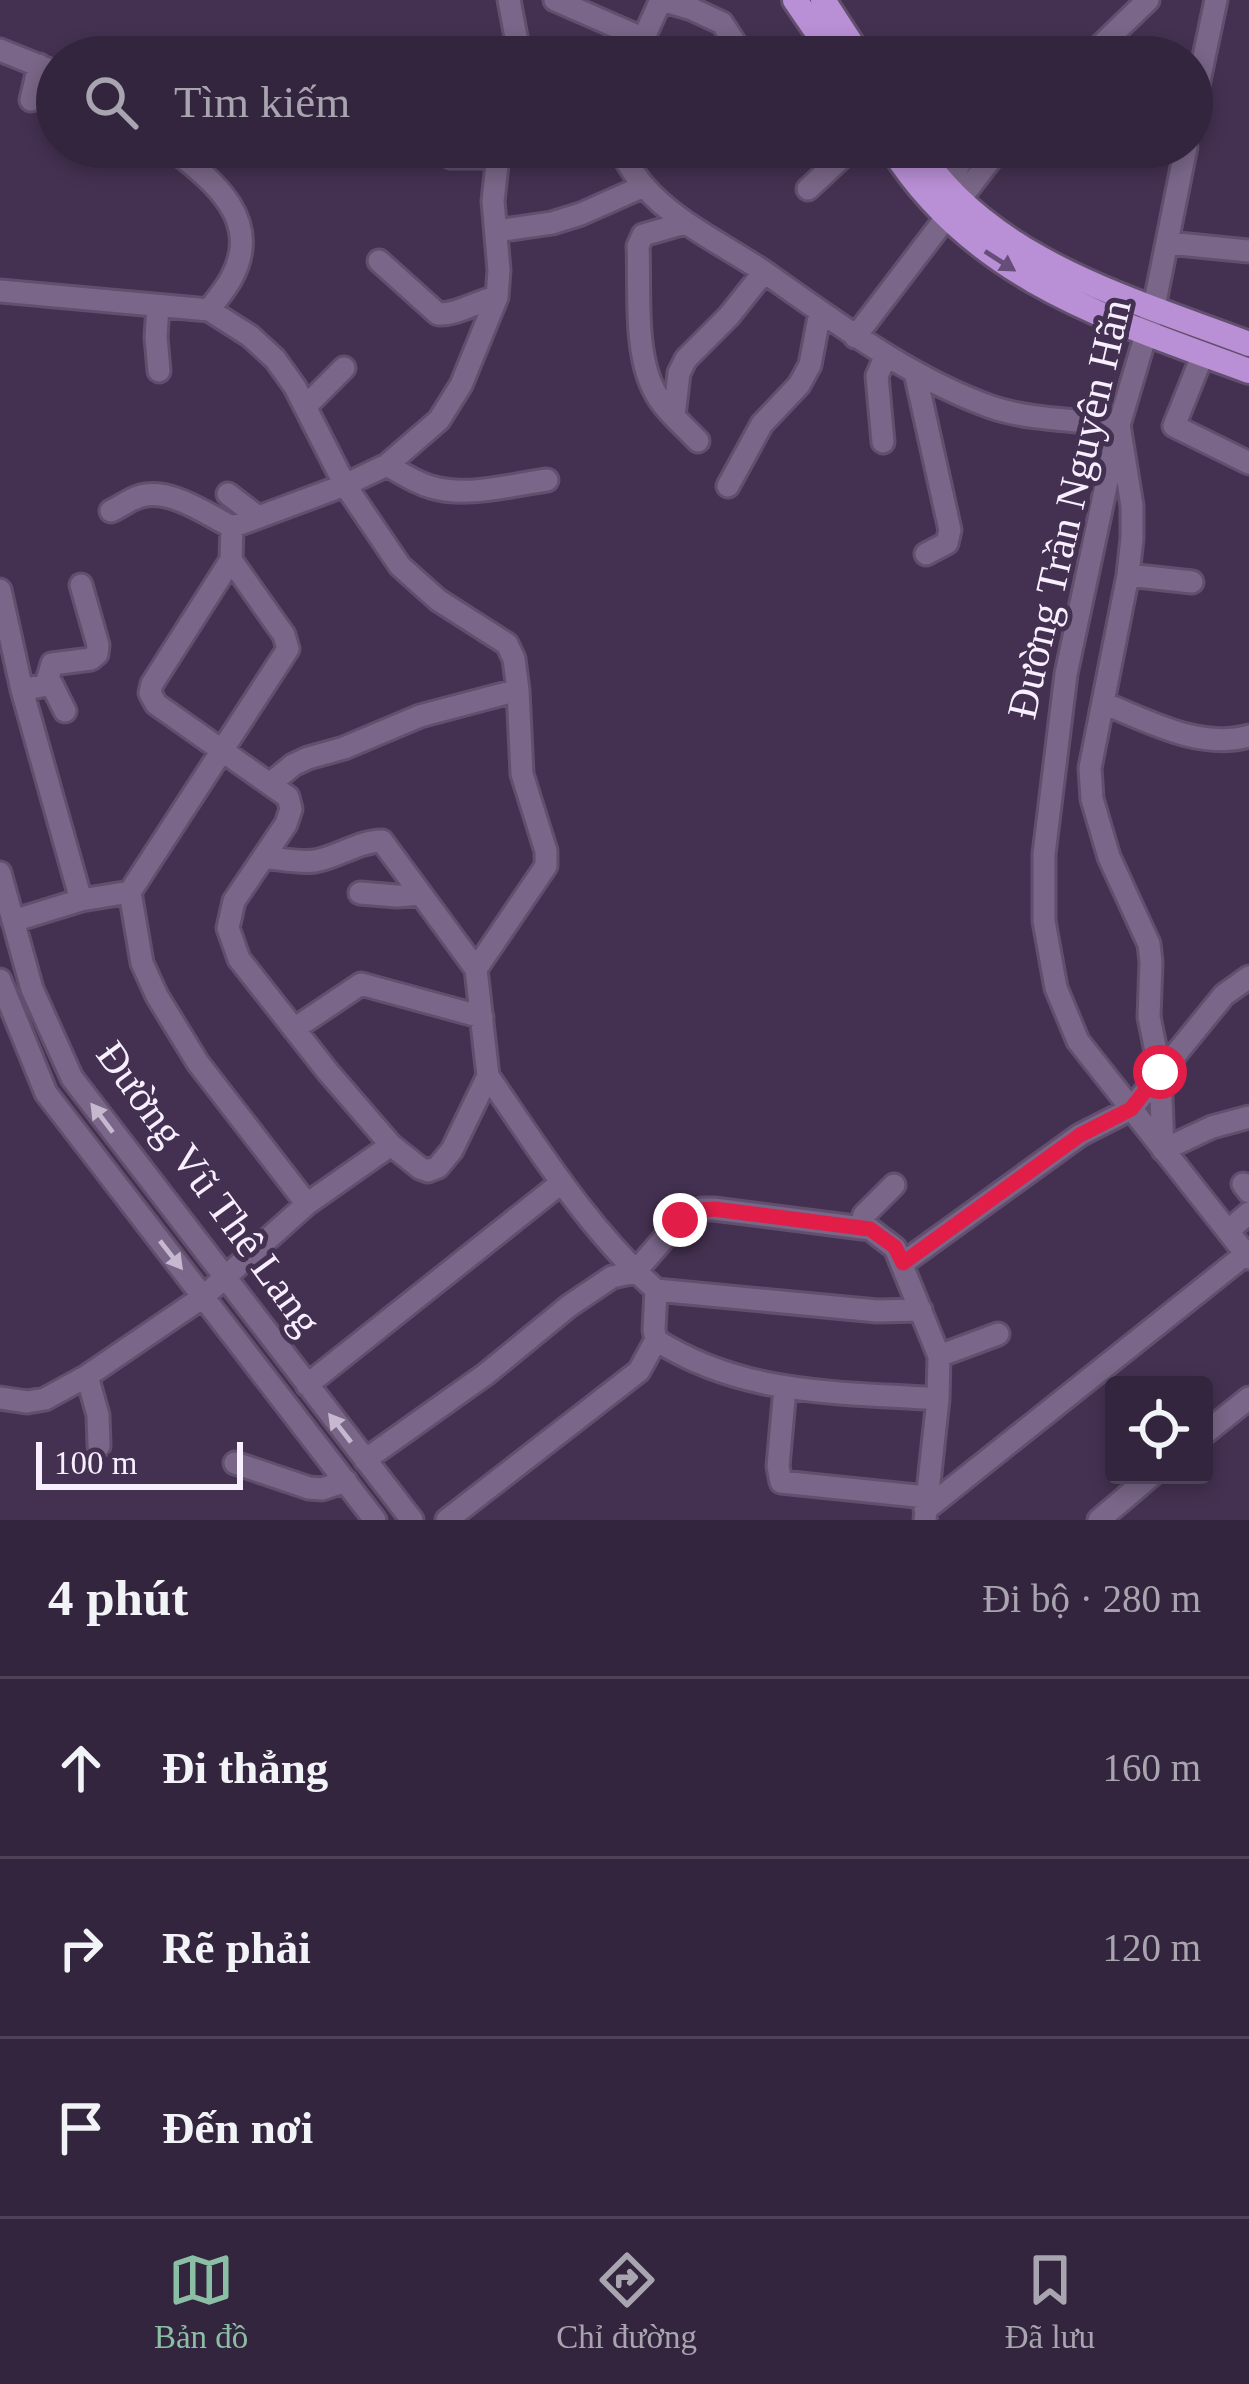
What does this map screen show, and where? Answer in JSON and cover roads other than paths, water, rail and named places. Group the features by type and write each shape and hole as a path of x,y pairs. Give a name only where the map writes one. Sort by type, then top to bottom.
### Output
{"main road":[{"path":"795,0 820,36"},
{"path":"823,0 846,36"},
{"path":"903,168 1038,257 1098,286 1249,344"},
{"path":"930,168 976,244 1029,279 1147,333 1249,371"}],"street":[{"path":"509,0 516,36"},
{"path":"555,0 618,36"},
{"path":"644,36 661,0 722,22 731,36"},
{"path":"1111,36 1148,0"},
{"path":"1208,36 1216,0"},
{"path":"0,50 36,64"},
{"path":"31,100 36,91"},
{"path":"194,168 231,203 240,225 240,255 232,277 209,310"},
{"path":"111,511 140,496 157,494 232,527 387,465 439,419 461,385 497,298 497,168"},
{"path":"632,168 644,186 686,223 914,372 992,407 1119,425 1132,506 1132,538 1090,768 1092,799 1109,857 1149,944 1149,1017 1160,1072 1163,1150 1213,1127 1249,1118"},
{"path":"808,189 830,168"},
{"path":"951,201 961,168"},
{"path":"855,337 951,201 981,168"},
{"name":"Đường Trần Nguyên Hãn","path":"1182,168 1154,308 1119,425 1066,674 1048,804 1043,889 1048,954 1078,1041 1247,1256"},
{"path":"496,231 553,223 644,186"},
{"path":"686,223 643,236 638,246 642,346 656,395 698,441"},
{"path":"1168,243 1249,250"},
{"path":"379,260 438,314 497,298"},
{"path":"674,416 679,373 686,359 721,326 764,272"},
{"path":"0,291 209,310 250,336 275,359 345,484 400,566 438,600 507,644 518,690 522,774 546,851 546,866 476,969"},
{"path":"158,306 159,371"},
{"path":"728,486 762,424 799,385 810,365 820,312"},
{"path":"1203,354 1174,426 1249,464"},
{"path":"883,442 878,376 886,355"},
{"path":"305,407 344,368"},
{"path":"914,372 950,530 947,543 926,554"},
{"path":"387,465 426,486 448,491 547,480"},
{"path":"229,494 258,517"},
{"path":"232,527 231,560 150,693 156,704 288,797 291,809 286,824 234,902 228,928 239,959 391,1145 420,1168 438,1167 452,1150 488,1076"},
{"path":"231,560 284,635 288,650 130,892 142,963 157,996 198,1063 307,1204"},
{"path":"1128,575 1192,582"},
{"path":"22,689 46,685 52,664 97,654 81,585"},
{"path":"0,590 6,638 81,900"},
{"path":"49,679 65,711"},
{"path":"271,783 308,758 420,716 518,690"},
{"path":"1103,703 1195,738 1222,741 1249,736"},
{"path":"264,856 316,861 382,841 476,969 488,1076 561,1183 635,1272 656,1290 878,1311 921,1310"},
{"name":"Đường Vũ Thê Lang","path":"0,873 32,989 72,1078 412,1520"},
{"path":"13,921 81,900 130,892"},
{"path":"360,893 421,894"},
{"path":"903,1263 1080,1135 1131,1109 1223,995 1249,976"},
{"name":"Đường Vũ Thê Lang","path":"0,980 46,1093 375,1520"},
{"path":"294,1029 361,984 482,1016"},
{"path":"0,1398 46,1399 87,1376 203,1297 307,1204 391,1145"},
{"path":"307,1384 561,1183"},
{"path":"860,1227 864,1214 894,1185"},
{"path":"365,1460 486,1374 569,1306 612,1277 635,1272 680,1220 714,1209 860,1227 895,1247 939,1356 926,1509"},
{"path":"1228,1231 1249,1213"},
{"path":"785,1388 778,1466 782,1482 926,1509 1247,1256"},
{"path":"448,1520 639,1371 656,1340 656,1290"},
{"path":"939,1356 998,1334"},
{"path":"656,1340 741,1379 785,1388 938,1399"},
{"path":"87,1376 98,1415 99,1447"},
{"path":"1213,1427 1249,1398"},
{"path":"236,1463 309,1489 346,1481"},
{"path":"1099,1520 1141,1484"}]}
